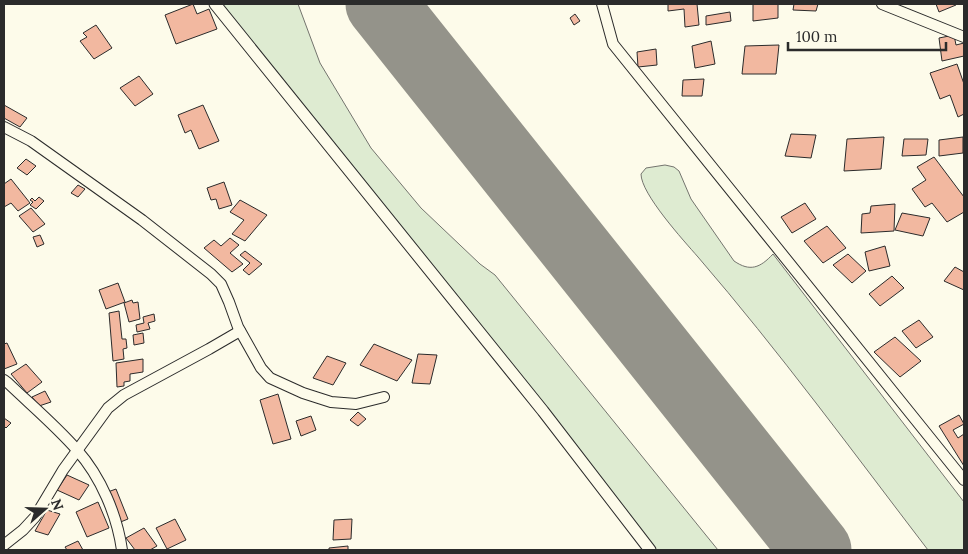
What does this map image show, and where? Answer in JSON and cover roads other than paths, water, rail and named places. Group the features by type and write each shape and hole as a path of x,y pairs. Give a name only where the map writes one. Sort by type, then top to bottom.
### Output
{"street":[{"path":"215,4 543,411 650,550"},
{"path":"602,4 613,44 964,480"},
{"path":"882,4 964,37"},
{"path":"4,127 31,141 142,220 211,274 221,284 240,331 261,368 270,378 303,393 331,402 356,404 384,398"},
{"path":"4,545 23,530 35,517 63,470 108,408 124,395 240,331"},
{"path":"4,380 77,450 101,484 120,533 122,550"}]}
